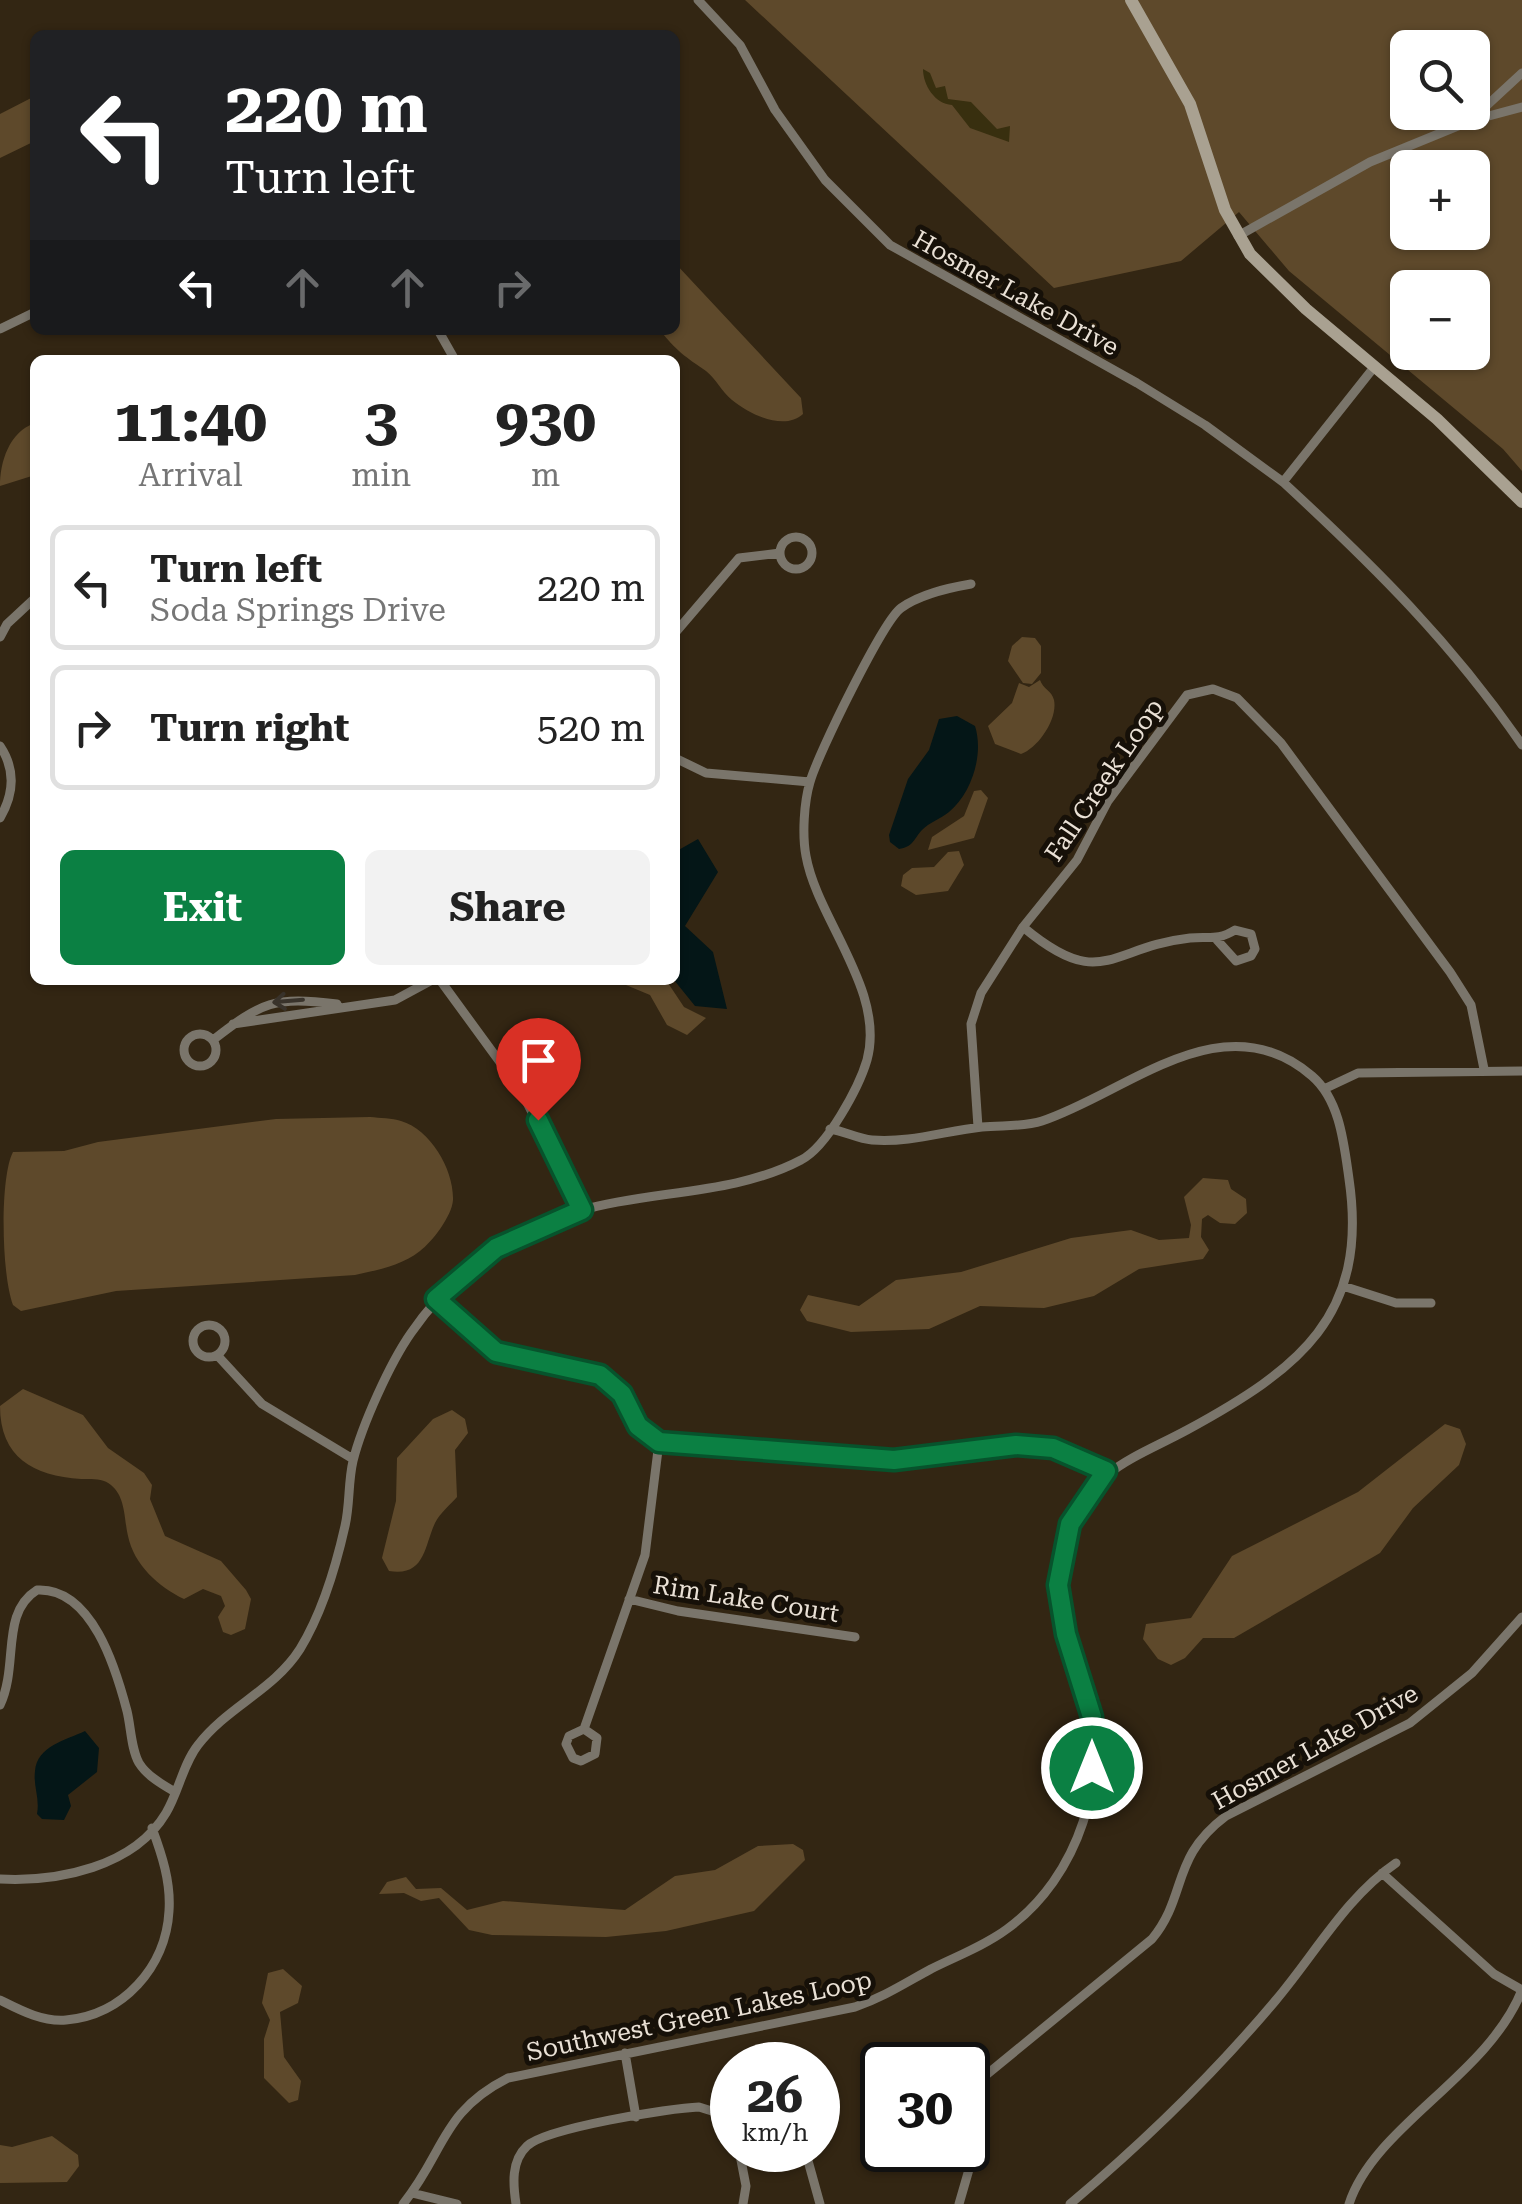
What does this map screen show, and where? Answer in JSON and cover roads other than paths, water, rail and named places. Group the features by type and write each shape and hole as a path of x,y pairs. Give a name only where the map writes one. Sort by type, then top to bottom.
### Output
{"street":[{"name":"Hosmer Lake Drive","path":"698,0 740,45 776,110 825,180 890,246 1137,382 1205,424 1283,482 1388,578 1459,658 1522,746"},
{"path":"1131,0 1190,104 1238,236 1271,278 1484,462 1522,502"},
{"path":"1490,103 1522,73"},
{"path":"1490,115 1522,106"},
{"path":"1238,236 1370,162 1448,130"},
{"path":"0,328 30,314"},
{"path":"1283,482 1375,366"},
{"path":"680,627 739,558 780,553"},
{"path":"0,1878 58,1876 93,1868 132,1848 165,1815 197,1746 272,1683 300,1649 325,1591 346,1523 353,1459 389,1370 436,1299 496,1248 582,1210 671,1197 789,1164 804,1159 830,1128 855,1092 868,1055 868,1041 866,1013 852,965 805,853 810,782 871,648 897,610 923,596 971,584"},
{"path":"0,638 7,624 30,603"},
{"name":"Fall Creek Loop","path":"978,1128 971,1024 981,993 1023,928 1076,860 1108,801 1187,695 1212,689 1237,698 1281,742 1450,972 1471,1005 1484,1069"},
{"path":"0,746 12,772 12,788 0,818"},
{"path":"680,760 706,772 810,782"},
{"path":"1023,928 1050,951 1089,964 1191,938 1216,940"},
{"path":"213,1040 234,1024 396,1000 423,985"},
{"path":"444,985 521,1091 582,1210"},
{"path":"830,1128 868,1140 924,1139 978,1128 1037,1123 1101,1098 1192,1050 1226,1046 1286,1059 1324,1089 1358,1073 1522,1071"},
{"name":"Southwest Green Lakes Loop","path":"403,2204 453,2118 487,2088 508,2078 820,2015 886,1996 1010,1927 1055,1880 1084,1820 1094,1746 1088,1692 1061,1610 1062,1550 1070,1524 1106,1471 1191,1428 1307,1348 1346,1287 1354,1237 1350,1188 1336,1115 1324,1089"},
{"path":"1346,1287 1396,1303 1431,1303"},
{"path":"436,1299 496,1352 600,1375 622,1394 638,1426 659,1442 894,1460 1016,1445 1053,1448 1106,1471"},
{"path":"218,1355 262,1404 353,1459"},
{"path":"584,1729 645,1555 659,1442"},
{"path":"0,1705 9,1674 8,1624 15,1606 37,1590 68,1598 98,1635 108,1656 138,1762 175,1792"},
{"name":"Rim Lake Court","path":"629,1599 678,1611 856,1637"},
{"name":"Hosmer Lake Drive","path":"959,2204 970,2166 968,2108 980,2080 1152,1939 1168,1914 1190,1850 1206,1831 1226,1816 1410,1723 1472,1673 1522,1617"},
{"path":"0,2000 32,2016 65,2020 98,2012 126,1997 152,1970 169,1915 169,1888 152,1828"},
{"path":"1070,2204 1202,2085 1286,1988 1362,1890 1396,1863"},
{"path":"1349,2204 1368,2167 1505,2026 1522,1990 1494,1974 1382,1872"},
{"path":"625,2053 636,2117"},
{"path":"513,2203 516,2164 526,2146 550,2132 699,2107 710,2111"},
{"path":"743,2172 743,2204"},
{"path":"811,2172 820,2204"},
{"path":"412,2193 457,2204"}]}
